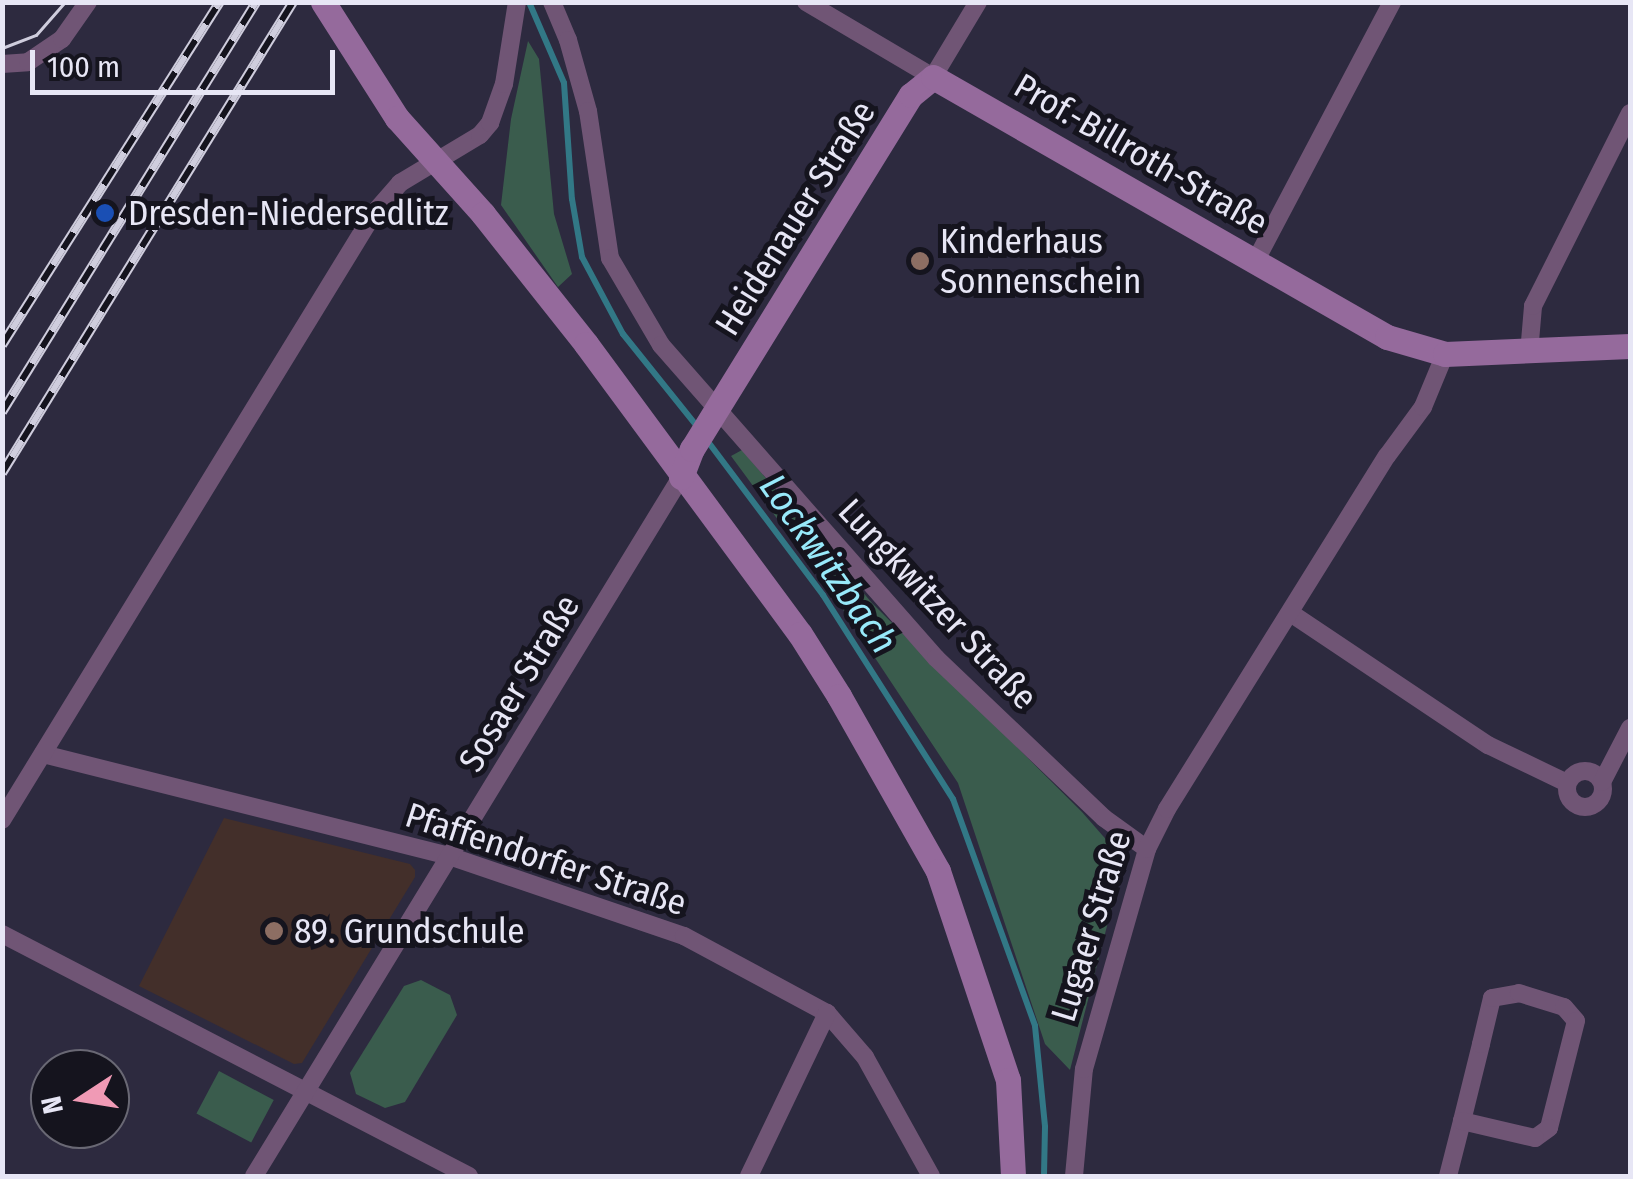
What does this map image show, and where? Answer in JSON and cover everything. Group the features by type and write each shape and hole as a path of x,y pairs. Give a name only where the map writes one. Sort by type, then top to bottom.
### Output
{"street":[{"path":"2,64 28,62 62,39 88,2"},
{"path":"323,2 397,118 586,344 800,634 900,798 938,871 1008,1080 1013,1176"},
{"path":"2,820 374,213 400,182 480,136 490,123 504,84 517,2"},
{"name":"Lungkwitzer Straße","path":"552,2 568,40 588,110 610,258 661,345 936,658 1104,818 1147,849"},
{"name":"Prof.-Billroth-Straße","path":"806,2 1387,337 1446,354"},
{"name":"Heidenauer Straße","path":"681,477 692,449 912,95 933,77 978,2"},
{"path":"1256,262 1392,2"},
{"path":"1529,353 1533,306 1630,113"},
{"path":"1446,354 1630,346"},
{"name":"Lugaer Straße","path":"1074,1176 1084,1069 1147,849 1167,809 1388,456 1423,407 1446,354"},
{"name":"Sosaer Straße","path":"254,1176 681,477"},
{"path":"1292,614 1488,745 1567,783"},
{"path":"1567,783 1570,800 1585,808 1600,800 1602,782 1630,728"},
{"name":"Pfaffendorfer Straße","path":"43,754 452,857 684,936 827,1013 866,1057 931,1176"},
{"path":"1567,783 1582,771 1594,773 1602,782"},
{"path":"2,934 469,1176"},
{"path":"1448,1176 1492,998 1519,993 1564,1006 1576,1021 1550,1128 1535,1138 1462,1121"},
{"path":"749,1176 827,1013"}],"shaded area":[{"name":"89. Grundschule","path":"224,818 410,864 415,870 415,877 302,1063 294,1064 139,986"}],"green space":[{"path":"528,41 539,59 554,214 572,274 558,287 501,205 511,119"},
{"path":"742,450 872,603 1082,812 1124,860 1070,1070 1045,1044 958,783 834,596 731,456"},
{"path":"421,980 450,995 457,1015 405,1102 385,1108 356,1094 350,1073 404,986"},
{"path":"219,1071 274,1100 251,1142 196,1113"}],"waterway":[{"name":"Lockwitzbach","path":"529,2 564,83 572,199 582,257 623,334 699,429"},
{"name":"Lockwitzbach","path":"706,439 823,595 953,799 1035,1026 1045,1127 1044,1176"}],"tram line":[{"path":"2,48 36,35 65,2"}],"railway":[{"path":"2,345 220,2"},
{"path":"2,412 256,2"},
{"path":"2,473 293,2"}],"place":[{"name":"Dresden-Niedersedlitz","path":"105,213"},
{"name":"Kinderhaus Sonnenschein","path":"920,261"},
{"name":"89. Grundschule","path":"274,931"}]}
